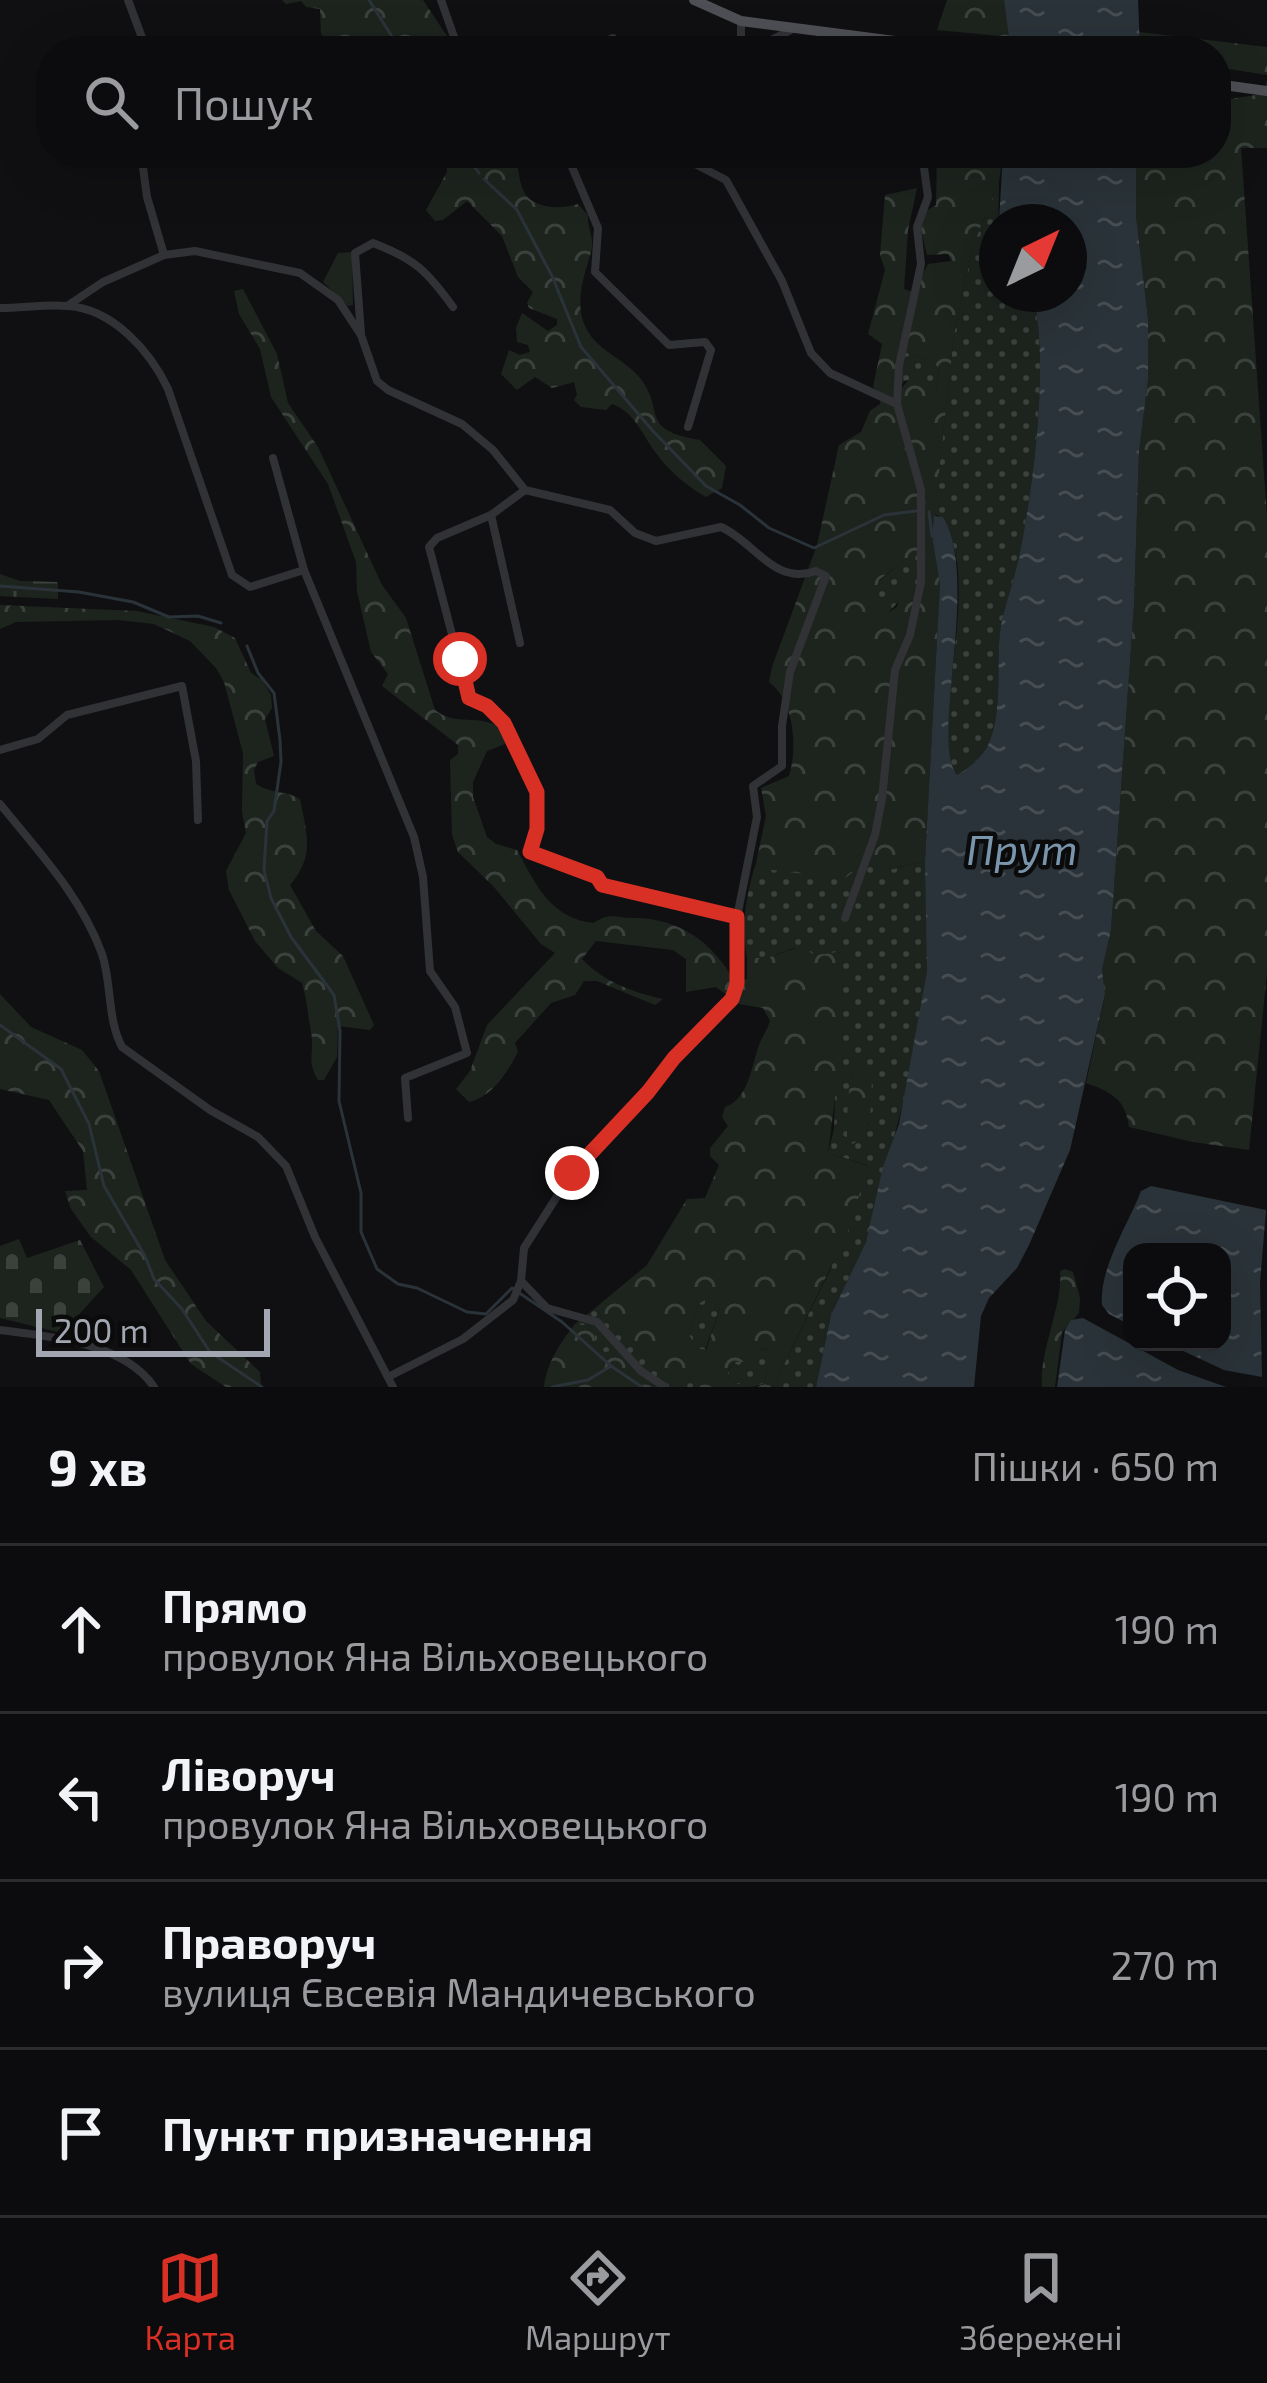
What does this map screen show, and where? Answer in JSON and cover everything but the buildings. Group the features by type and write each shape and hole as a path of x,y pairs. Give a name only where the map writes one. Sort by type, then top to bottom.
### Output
{"main road":[{"path":"694,0 741,21 858,36"},
{"path":"1231,86 1267,91"}],"street":[{"path":"128,0 141,36"},
{"path":"441,0 454,36"},
{"path":"740,36 741,21"},
{"path":"779,36 793,29"},
{"path":"820,32 822,36"},
{"path":"143,168 164,255"},
{"path":"572,168 598,228 595,272 669,345 709,345 711,354 688,427"},
{"path":"706,168 726,180 735,194 782,281 811,353 830,373 896,404"},
{"path":"845,918 874,835 895,670 910,635 921,582 921,490 896,404 899,365 921,264 917,227 928,197 924,168"},
{"path":"361,335 355,253 373,243 407,256 426,271 453,307"},
{"path":"0,805 79,904 103,958 122,1047 210,1110 258,1137 286,1166 315,1237 390,1382 463,1339 513,1300 524,1248 572,1173 732,999 737,984 737,917 758,817 753,786 782,766 790,672 826,584 821,572 795,577 783,572 721,526 656,541 635,533 610,510 525,490 493,451 462,424 377,381 361,335 338,300 300,272 195,251 164,255 103,282 68,305"},
{"path":"0,308 68,305 101,314 156,365 232,575 250,587 304,570"},
{"path":"272,458 304,570 414,837 423,877 430,971 455,1007 467,1053 406,1078 408,1118"},
{"path":"525,490 491,515 437,538 430,547 469,698 487,706 504,723 537,792 537,829 530,852 597,877 602,885 737,917"},
{"path":"491,515 520,643"},
{"path":"0,750 38,739 67,715 182,686 196,761 198,820"},
{"path":"520,1283 547,1308 596,1322 641,1371 665,1387"},
{"path":"0,1330 102,1350 140,1370 154,1387"}],"green space":[{"path":"282,0 423,0 447,36 323,36 320,9 301,1 286,4"},
{"path":"947,0 1004,0 1010,36 937,30"},
{"path":"1231,43 1267,47 1267,75 1231,69"},
{"path":"1267,80 1267,148 1241,148 1267,517 1267,972 1249,1150 1129,1127 1116,1098 1086,1083 1105,995 1102,970 1111,930 1134,605 1139,451 1148,380 1136,168 1231,168 1231,99 1263,94"},
{"path":"447,168 517,168 522,188 534,202 549,207 578,204 588,215 592,247 580,298 588,332 640,378 661,425 700,440 726,466 722,488 706,497 692,488 672,472 626,412 612,404 606,410 581,407 574,400 574,382 552,388 535,377 517,390 501,374 509,350 520,355 530,352 528,345 517,342 522,313 548,331 557,319 529,308 533,292 518,277 502,236 467,201 443,220 435,221 426,210"},
{"path":"937,168 1001,168 990,204 979,204 979,230 954,335 932,536 940,584 925,861 888,870 866,862 844,879 765,869 756,863 766,816 761,788 789,776 793,752 789,712 769,682 772,667 817,545 839,445 861,432 870,411 880,404 881,395 873,387 882,344 868,334 885,270 880,255 885,195 917,188 904,289 913,292 928,264 951,261 948,254 927,255 921,230 924,212 936,205","holes":["901,351 933,361 939,369 936,395 928,396 919,378 911,377 899,391 892,387 893,368","919,549 924,549 925,586 904,586 897,607 886,614 879,601 879,580"]},
{"path":"999,182 999,204 990,204"},
{"path":"979,230 979,312 1036,312 1038,423 1018,562 1000,633 993,730 979,757 957,775 949,754 947,725 958,574 952,541 938,515 934,516 954,335"},
{"path":"352,252 353,305 348,306 323,282 338,253"},
{"path":"243,289 277,354 288,403 318,447 382,585 406,618 435,710 501,728 505,744 487,751 473,782 473,797 487,837 517,850 546,898 566,915 594,923 612,916 678,927 704,943 734,981 747,979 747,958 767,958 802,946 814,955 841,952 840,1059 828,1153 868,1166 849,1229 773,1387 756,1387 763,1384 772,1361 769,1350 762,1348 727,1371 733,1383 752,1387 700,1387 697,1375 677,1379 594,1309 647,1265 687,1199 705,1198 719,1165 710,1156 710,1148 728,1126 722,1117 725,1107 744,1090 770,1021 763,1008 739,1004 716,987 686,992 686,959 673,950 596,941 582,959 591,967 619,985 663,999 655,1005 597,981 584,981 575,995 551,1003 515,1043 518,1052 492,1089 469,1102 456,1089 470,1071 487,1025 555,953 541,944 458,852 452,835 450,760 458,754 458,745 382,686 388,674 371,652 357,591 356,562 328,484 271,397 260,349 239,314 234,291","holes":["706,1299 720,1308 706,1350 696,1348 688,1333 698,1304"]},
{"path":"901,351 933,361 939,369 936,395 928,397 918,378 904,381 899,391 892,387 893,368"},
{"path":"919,548 925,549 925,587 903,597 886,615 879,601 879,581"},
{"path":"0,574 20,581 58,582 58,599 0,596"},
{"path":"0,605 137,611 214,627 235,638 251,673 271,695 272,708 265,719 274,756 258,762 256,784 300,799 306,855 290,885 316,931 343,956 374,1025 370,1030 338,1026 337,1057 324,1080 318,1080 312,1067 302,983 278,968 255,941 229,890 226,871 246,833 243,753 216,668 190,641 154,624 16,622 0,629"},
{"path":"925,861 928,972 914,1062 866,1242 831,1315 816,1387 773,1387 831,1268 867,1165 828,1153 834,1129 840,952 814,955 794,948 767,958 747,958 750,886 756,863 765,869 866,862 889,870","holes":["870,1065 868,1124 847,1138 852,1074"]},
{"path":"0,994 31,1027 82,1050 99,1071 165,1260 206,1321 260,1372 261,1387 226,1387 191,1364 131,1270 91,1237 71,1209 65,1191 87,1190 83,1151 49,1100 0,1089"},
{"path":"870,1065 871,1108 865,1129 853,1144 847,1138 849,1092 855,1066"},
{"path":"19,1239 27,1258 80,1240 104,1287 62,1333 0,1318 0,1246"},
{"path":"1060,1271 1073,1272 1079,1313 1062,1332 1055,1387 1042,1387"},
{"path":"706,1299 720,1308 705,1350 696,1348 688,1333 698,1304"},
{"path":"594,1309 677,1379 697,1375 701,1387 661,1387 604,1352 595,1342 593,1327 575,1324"},
{"path":"575,1324 594,1327 595,1342 604,1352 623,1350 661,1387 544,1387 551,1362"},
{"path":"762,1348 770,1351 772,1361 763,1384 733,1383 727,1372 735,1362 744,1362"}],"water":[{"path":"1004,0 1138,0 1139,36 1009,36"},
{"name":"Прут","path":"1002,168 1136,168 1148,380 1139,451 1134,605 1111,930 1102,970 1105,994 1070,1150 1017,1268 989,1298 981,1316 974,1387 816,1387 831,1315 866,1242 883,1167 899,1124 927,972 925,861 940,584 932,536 934,516 943,517 957,579 948,729 957,775 986,748 996,717 1000,632 1018,562 1035,457 1036,312 1087,312 1087,204 1000,204"},
{"path":"1151,1186 1266,1210 1260,1283 1262,1377 1224,1370 1183,1351 1231,1351 1231,1243 1123,1243 1123,1321 1102,1305 1105,1276 1141,1191"},
{"path":"1083,1318 1123,1340 1123,1351 1143,1351 1226,1387 1057,1387 1065,1330 1071,1320"}],"waterway":[{"path":"369,0 392,36"},
{"path":"475,168 479,173"},
{"path":"484,179 517,210 552,276 581,347 706,486 769,528 814,548 884,515 916,511"},
{"path":"929,512 932,536"},
{"path":"0,586 79,592 133,602 169,617 198,616 221,623"},
{"path":"247,646 258,673 274,693 280,740 281,762 274,811 267,821 264,870 271,898 291,937 334,995 340,1031 339,1101 361,1193 361,1232 377,1269 398,1284 467,1312 486,1314 512,1288 642,1387"},
{"path":"0,1025 61,1069 89,1124 104,1186 154,1279 182,1309 210,1352 262,1387"},
{"path":"552,1387 588,1380 611,1366"}],"route":[{"path":"460,659 469,698 487,706 504,723 537,792 537,829 530,852 597,877 602,885 737,917 737,984 732,999 572,1173"}]}
